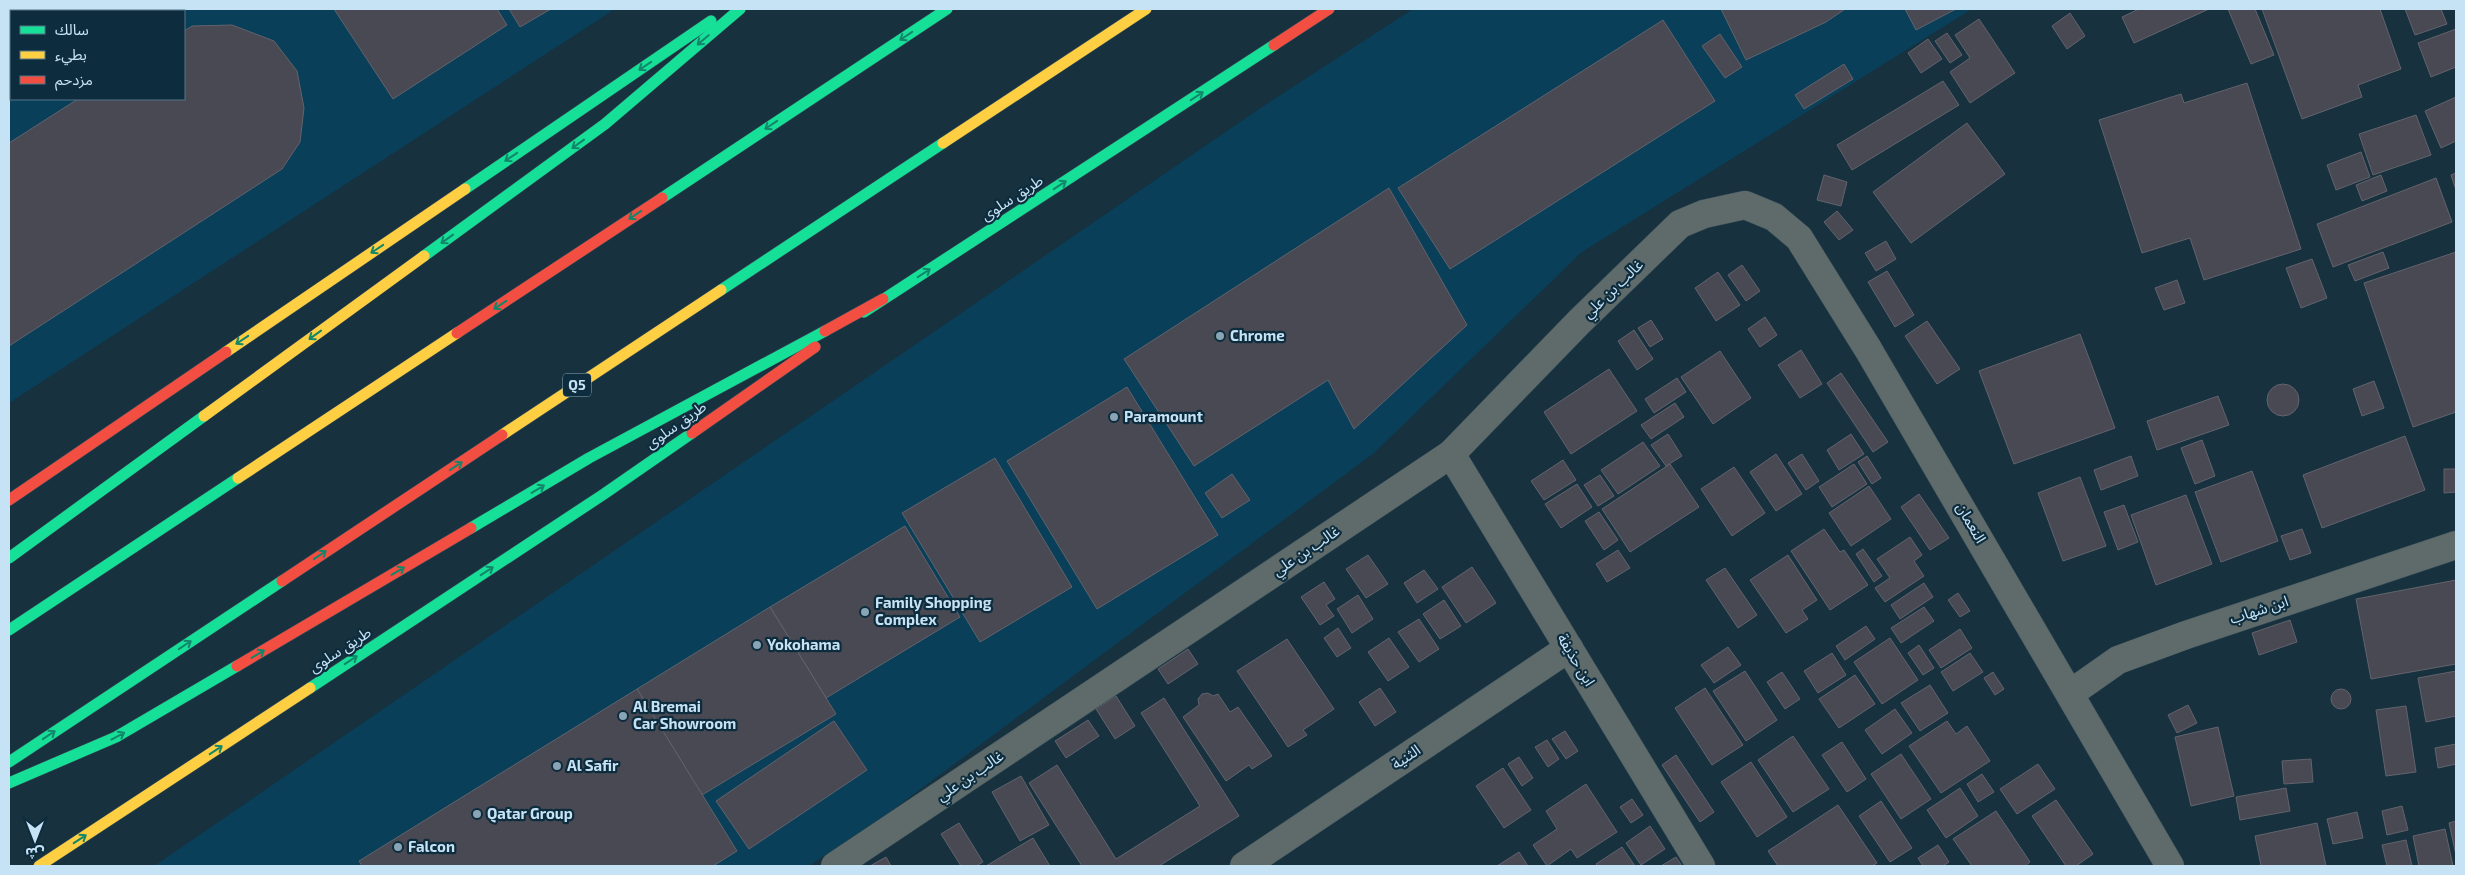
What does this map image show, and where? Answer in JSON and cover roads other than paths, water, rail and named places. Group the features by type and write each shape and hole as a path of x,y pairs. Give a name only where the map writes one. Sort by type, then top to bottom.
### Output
{"main road":[{"path":"9,500 729,9"},
{"path":"9,558 606,124 740,9"},
{"path":"9,630 947,9"},
{"name":"Q5","path":"9,762 1146,9"},
{"name":"طريق سلوى","path":"40,866 604,494 883,299 1329,9"},
{"path":"9,783 116,737 589,458 883,299"}],"street":[{"name":"غالب بن علي","path":"835,866 1451,454 1579,322 1680,224 1704,214 1745,205"},
{"name":"النعمان","path":"1745,205 1774,217 1799,238 1868,348 2071,693 2170,866"},
{"name":"ابن حذيفة","path":"1451,454 1701,866"},
{"name":"ابن شهاب","path":"2071,693 2118,660 2186,635 2456,545"},
{"name":"الثنية","path":"1248,865 1569,648"}],"place":[{"name":"Chrome","path":"1220,336"},
{"name":"Paramount","path":"1114,417"},
{"name":"Family Shopping Complex","path":"865,612"},
{"name":"Yokohama","path":"757,645"},
{"name":"Al Bremai Car Showroom","path":"623,716"},
{"name":"Al Safir","path":"557,766"},
{"name":"Qatar Group","path":"477,814"},
{"name":"Falcon","path":"398,847"}]}
